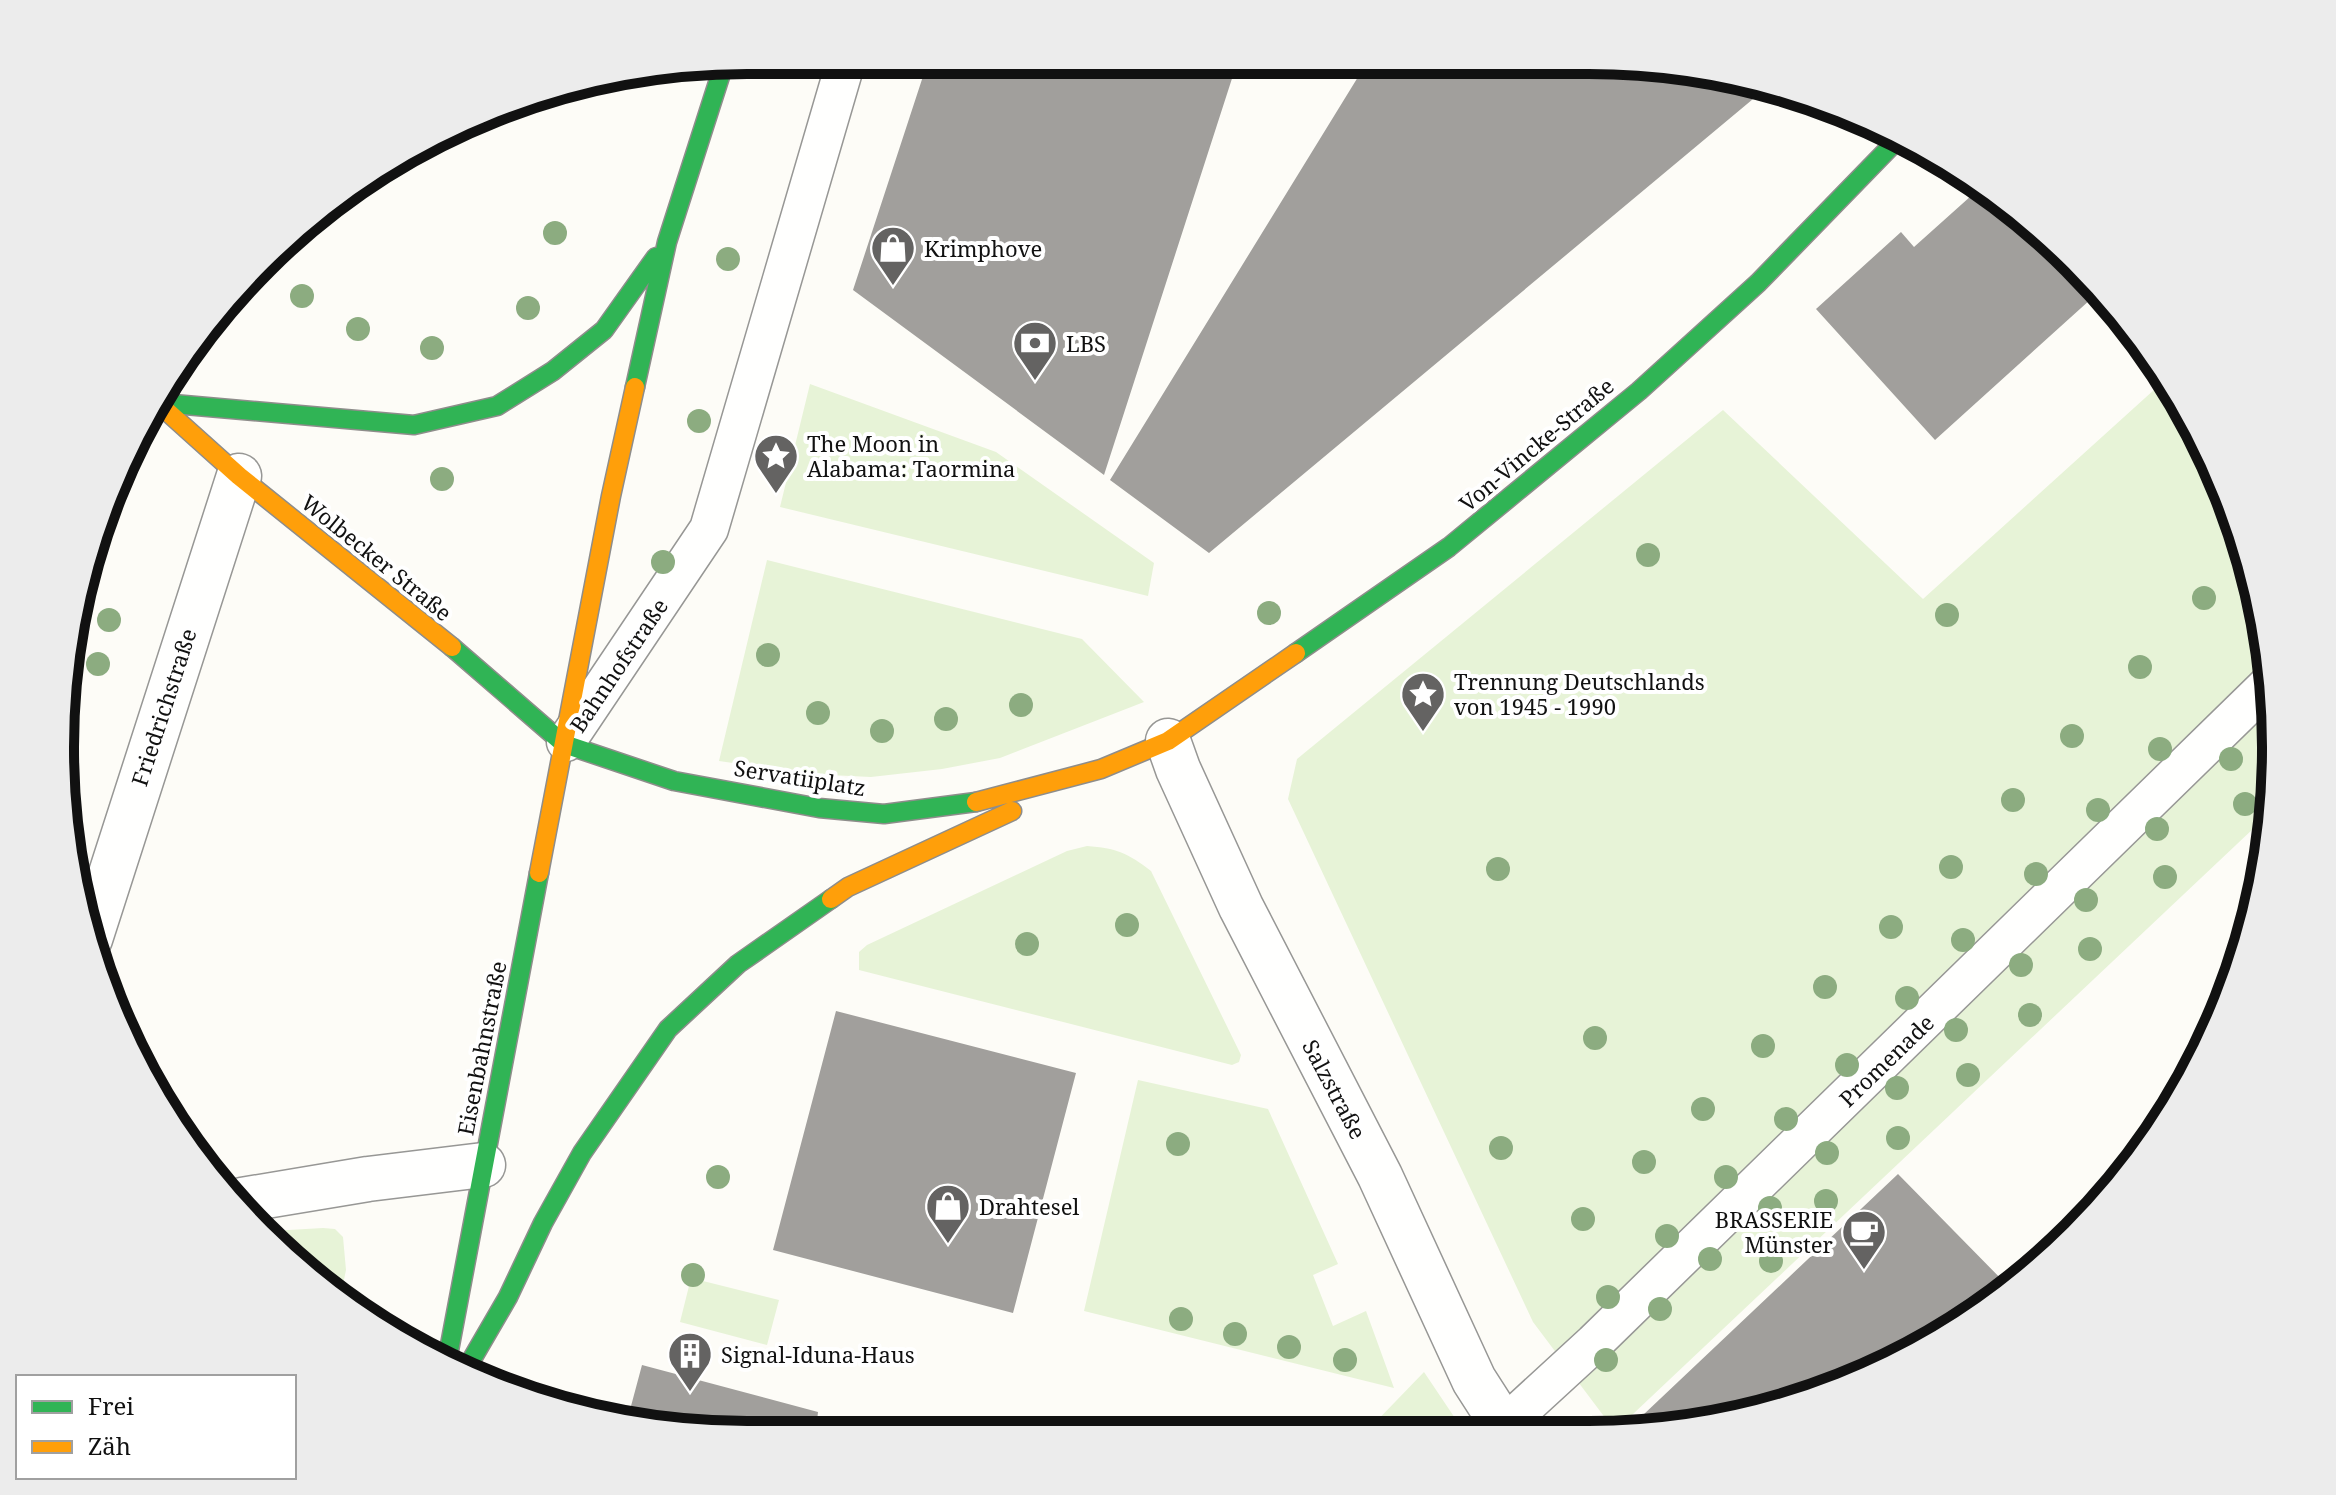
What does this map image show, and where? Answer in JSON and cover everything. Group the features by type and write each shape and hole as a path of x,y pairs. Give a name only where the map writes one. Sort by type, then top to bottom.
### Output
{"main road":[{"name":"Bahnhofstraße","path":"564,744 611,496 667,242 721,75"},
{"name":"Von-Vincke-Straße","path":"1168,741 1449,547 1497,508 1639,391 1758,283 1891,146"},
{"path":"168,405 414,425 497,406 553,371 604,330 667,242"},
{"name":"Wolbecker Straße","path":"166,408 239,476 491,678 564,744"},
{"name":"Servatiiplatz","path":"564,744 674,781 819,808 884,814 973,803 1101,769 1168,741"},
{"name":"Eisenbahnstraße","path":"449,1351 564,744"},
{"path":"471,1361 508,1297 543,1223 582,1153 668,1029 738,964 848,887 1101,769"}],"street":[{"name":"Friedrichstraße","path":"96,919 239,476"},
{"name":"Salzstraße","path":"1168,741 1241,907 1380,1176 1474,1380 1497,1421"},
{"path":"248,1199 368,1179 483,1165"}],"lane":[{"name":"Bahnhofstraße","path":"564,744 709,529 842,74"},
{"name":"Promenade","path":"1512,1421 2260,693"}],"green space":[{"path":"810,384 996,452 1154,563 1148,596 780,507"},
{"path":"2157,387 2193,450 2211,490 2239,573 2249,616 2261,703 2261,792 2257,825 1627,1420 1607,1421 1533,1322 1288,799 1297,759 1723,410 1923,599"},
{"path":"767,560 1082,639 1144,702 1000,758 942,769 871,777 809,774 719,761"},
{"path":"1087,846 1121,852 1151,871 1241,1055 1239,1062 1232,1065 859,970 859,952 867,945 1067,851"},
{"path":"1138,1080 1268,1109 1338,1264 1313,1275 1333,1326 1366,1311 1394,1388 1084,1311"},
{"path":"335,1229 343,1237 346,1270 343,1286 303,1254 278,1231"},
{"path":"691,1278 779,1300 767,1345 680,1322"},
{"path":"1424,1372 1457,1421 1377,1421"}],"building":[{"path":"924,74 1233,74 1104,475 853,290"},
{"path":"1360,74 1633,75 1720,87 1757,96 1209,553 1110,480"},
{"path":"1973,195 2033,241 2091,299 1935,440 1816,309 1901,232 1914,247"},
{"path":"836,1011 1076,1073 1013,1313 773,1250"},
{"path":"1898,1174 2002,1280 1925,1331 1846,1370 1763,1398 1720,1408 1638,1419"},
{"name":"Signal-Iduna-Haus","path":"642,1365 818,1412 817,1421 748,1421 703,1420 630,1410"}],"traffic: fast":[{"path":"635,387 667,242 721,75"},
{"path":"1296,653 1449,547 1639,391 1758,283 1891,146"},
{"path":"169,404 414,425 497,406 553,371 604,330 656,257"},
{"path":"452,647 564,744 674,781 819,808 884,814 976,802"},
{"path":"449,1351 539,873"},
{"path":"471,1361 508,1297 543,1223 582,1153 668,1029 738,964 831,899"}],"traffic: slow":[{"path":"539,873 611,496 635,387"},
{"path":"165,410 239,476 452,647"},
{"path":"976,802 1101,769 1168,741 1296,653"},
{"path":"831,899 848,887 1012,811"}],"place":[{"name":"Krimphove","path":"893,287"},
{"name":"LBS","path":"1035,382"},
{"name":"The Moon in Alabama: Taormina","path":"776,495"},
{"name":"Trennung Deutschlands von 1945 - 1990","path":"1423,733"},
{"name":"Drahtesel","path":"948,1245"},
{"name":"BRASSERIE Münster","path":"1864,1271"},
{"name":"Signal-Iduna-Haus","path":"690,1393"}]}
